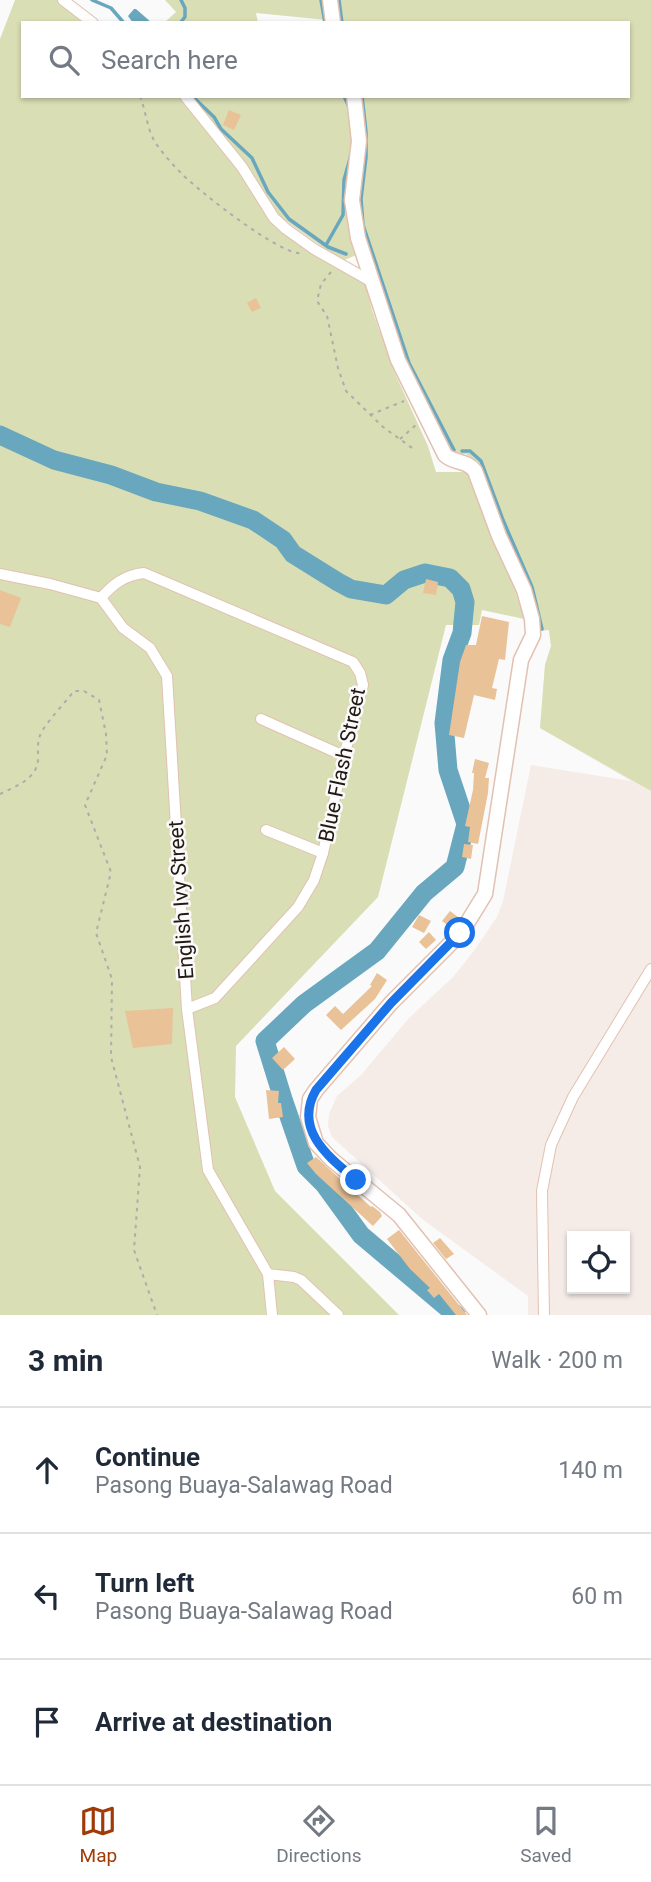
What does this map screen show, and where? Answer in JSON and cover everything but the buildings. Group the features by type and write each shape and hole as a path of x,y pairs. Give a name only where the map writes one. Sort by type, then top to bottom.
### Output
{"street":[{"path":"63,0 90,21"},
{"path":"330,0 333,21"},
{"path":"187,98 242,167 274,218 314,249 372,282"},
{"path":"354,98 359,141 352,209 358,239 372,282 398,360 445,455 467,463 475,471 499,536 524,590 533,619 533,635 522,660 485,894 460,933 391,1003 316,1090 310,1100 308,1117 316,1143 331,1159 399,1215 480,1315"},
{"name":"Blue Flash Street","path":"101,598 110,588 130,575 144,573 353,662 363,685 323,853 314,880 298,906 215,998 187,1009"},
{"path":"0,574 101,598"},
{"name":"English Ivy Street","path":"101,598 123,628 150,648 167,676 187,1009 208,1170 268,1274 272,1315"},
{"path":"261,719 344,756"},
{"path":"266,830 323,853"},
{"path":"544,1315 542,1191 551,1145 573,1097 651,969"},
{"path":"268,1274 300,1280 338,1315"}],"path":[{"path":"141,98 154,141 191,183 273,243 296,255 314,249"},
{"path":"332,260 331,272 321,284 317,301 327,316 342,383 356,403 415,450"},
{"path":"370,415 414,396"},
{"path":"400,440 426,418"},
{"path":"0,794 24,783 35,772 38,761 37,744 42,731 74,691 84,691 99,700 107,755 85,805 111,872 96,933 113,979 111,1057 140,1167 134,1250 157,1315"}],"shaded area":[{"path":"651,0 651,1315 528,1315 528,1296 422,1219 332,1137 328,1126 329,1114 337,1096 361,1075 409,1018 453,977 497,917 503,901 531,765 631,781 540,728 545,665 551,646 548,624 628,98 630,98 630,21"}],"green space":[{"path":"15,0 58,0 84,21 21,21 21,98 183,98 229,155 264,208 319,256 366,284 372,310 393,369 428,446 436,472 467,472 515,590 524,619 482,610 479,625 446,625 378,897 236,1046 235,1097 275,1191 399,1315 0,1315 0,39"},
{"path":"165,0 323,0 327,20 256,13 258,21 166,21 176,12"},
{"path":"334,0 651,0 651,791 540,728 545,665 551,646 549,630 539,631 508,540 477,462 466,454 452,454 406,364 358,221 359,98 630,98 630,21 337,21"},
{"path":"190,98 349,98 354,115 350,163 345,184 346,207 359,254 342,261 279,216"}],"water":[{"path":"136,9 150,21 132,21 128,16"}],"waterway":[{"path":"92,0 111,8 122,21"},
{"path":"181,0 185,8 185,17 182,21"},
{"path":"321,0 325,21"},
{"path":"339,0 342,21"},
{"path":"194,98 214,117 221,129 252,158 268,192 289,219 328,247 346,254"},
{"path":"345,98 349,107"},
{"path":"362,98 366,132 361,199 363,225 409,363 454,450"},
{"path":"326,245 343,215 344,180 351,155"},
{"path":"0,435 54,460 111,475 156,492 200,501 253,520 283,540 293,554 351,589 386,595 404,580 425,573 450,578 461,589 465,602 462,633 452,660 444,723 448,770 466,824 455,867 424,893 377,951 304,1004 265,1041 306,1166 324,1184 361,1235 456,1315"},
{"path":"462,451 470,451 481,461 532,587 542,629"}],"route":[{"path":"356,1180 316,1143 308,1117 310,1100 391,1003 460,933"}]}
